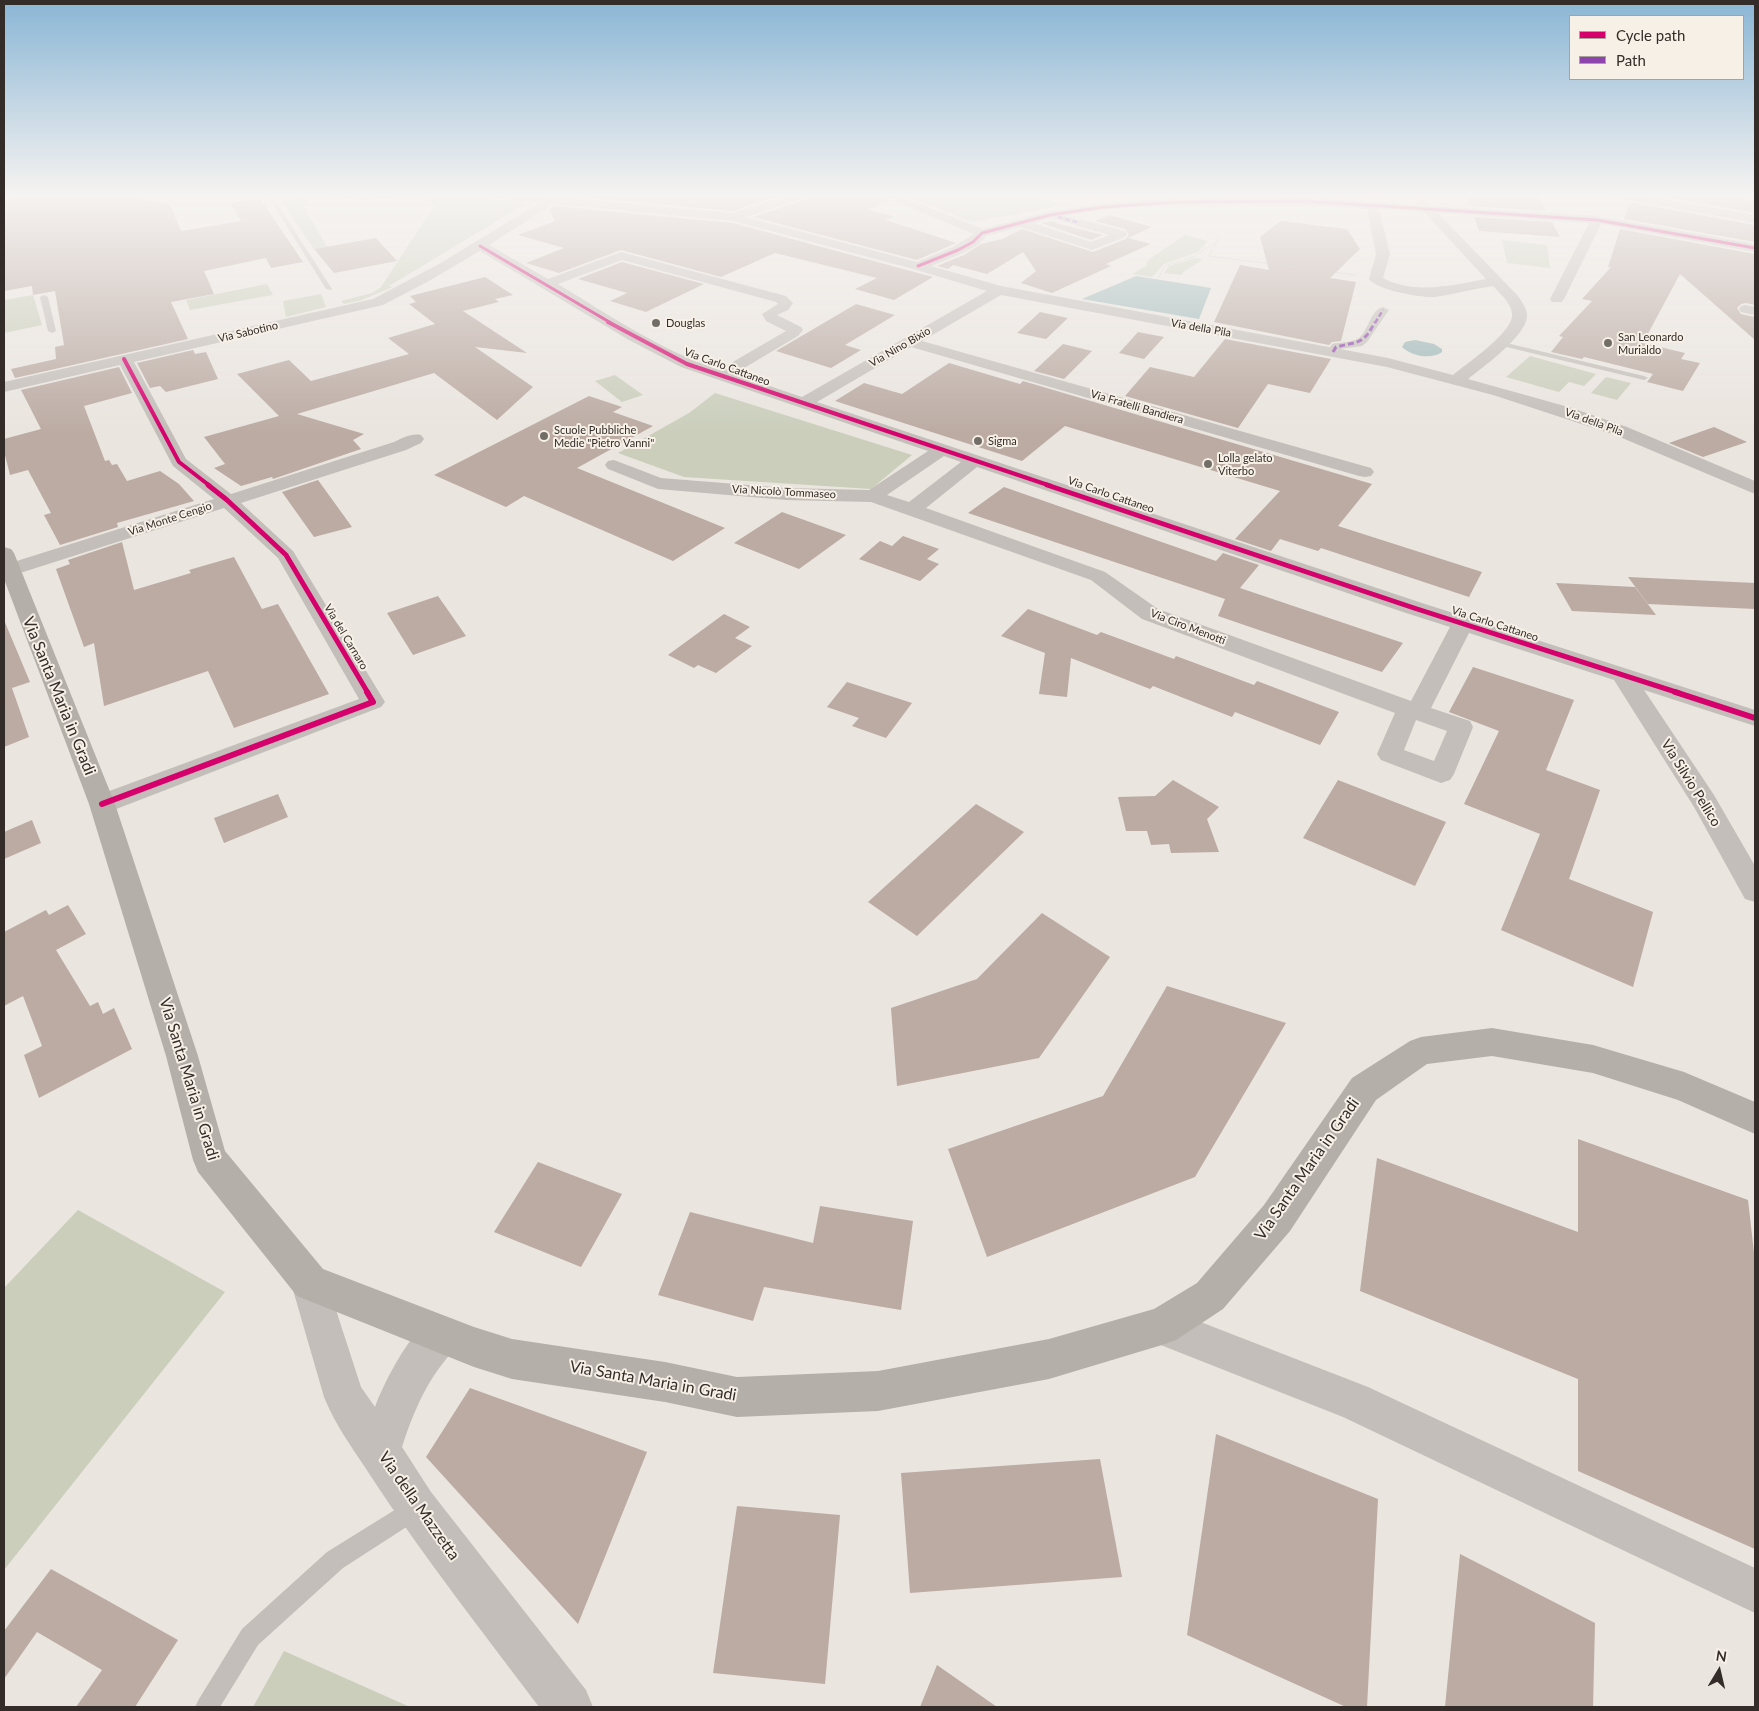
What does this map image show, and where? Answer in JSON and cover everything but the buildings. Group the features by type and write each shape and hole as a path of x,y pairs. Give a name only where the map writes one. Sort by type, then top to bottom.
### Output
{"main road":[{"name":"Via Santa Maria in Gradi","path":"7,562 102,804 182,1056 210,1160 310,1283 441,1335 512,1359 665,1382 738,1397 878,1391 1049,1359 1162,1326 1210,1296 1277,1218 1364,1089 1422,1051 1492,1042 1592,1058 1684,1087 1755,1118"}],"street":[{"name":"Via Sabotino","path":"4,387 378,302 432,273"},
{"name":"Via Carlo Cattaneo","path":"531,273 598,316 658,351 687,364 1463,624 1755,718"},
{"name":"Via Carlo Cattaneo","path":"549,283 576,273"},
{"name":"Via Carlo Cattaneo","path":"684,273 781,299 786,303 783,308 769,314 771,318 796,330 793,334 720,376"},
{"name":"Via della Pila","path":"941,273 999,290 1333,352 1457,380 1566,412 1622,431 1755,488"},
{"path":"1378,273 1376,278 1380,282 1409,290 1433,293 1495,282"},
{"path":"1457,380 1501,343 1518,321 1519,309 1513,299 1487,273"},
{"path":"1557,299 1571,273"},
{"name":"Via Nino Bixio","path":"802,404 999,290"},
{"path":"1333,352 1336,347 1344,344 1355,344 1364,340 1376,317 1383,310"},
{"name":"Via Fratelli Bandiera","path":"908,342 1365,472"},
{"name":"Via del Carnaro","path":"102,804 373,702 286,555 227,500 179,462 124,360"},
{"name":"Via Monte Cengio","path":"7,562 227,500 400,446 415,439"},
{"path":"873,496 943,449"},
{"path":"913,509 975,460"},
{"name":"Via Nicolò Tommaseo","path":"614,466 658,483 786,494 873,496"},
{"name":"Via Ciro Menotti","path":"873,496 1098,576 1150,614 1412,710 1463,624"},
{"name":"Via Silvio Pellico","path":"1624,676 1705,802 1755,892"},
{"name":"Via della Mazzetta","path":"310,1283 344,1397 416,1507 569,1707"},
{"path":"1162,1326 1354,1401 1755,1591"},
{"path":"379,1452 398,1399 420,1362 441,1335"}],"lane":[{"path":"319,273 329,289"},
{"path":"44,297 52,331"},
{"path":"1501,343 1644,378"},
{"path":"207,1707 250,1637 335,1560 416,1507"}],"path":[{"path":"1158,278 1161,273"},
{"path":"1339,273 1363,276"}],"green space":[{"path":"390,273 411,273 389,286 393,287 362,300 344,304 341,301 372,293 381,287"},
{"path":"1134,273 1156,273 1152,277 1132,274"},
{"path":"1164,273 1183,273 1181,275"},
{"path":"267,284 273,295 190,310 186,300"},
{"path":"321,294 326,307 286,317 283,301"},
{"path":"33,295 42,325 4,333 4,300"},
{"path":"1530,356 1596,374 1584,386 1569,382 1559,392 1506,377"},
{"path":"615,375 643,395 622,402 595,381"},
{"path":"1606,377 1631,383 1617,400 1591,393"},
{"path":"715,393 912,455 871,489 684,477 618,453 689,413"},
{"path":"78,1210 225,1292 4,1570 4,1288"},
{"path":"284,1651 410,1707 253,1707"}],"water":[{"path":"1136,276 1211,288 1199,319 1082,299"},
{"path":"1415,340 1434,344 1442,349 1442,352 1432,356 1421,356 1410,353 1402,347 1405,342"}],"marked path":[{"path":"1333,352 1336,347 1363,340 1383,310"}],"cycle path":[{"path":"528,273 634,337 687,364 1414,608 1755,718"},
{"path":"102,804 373,702 286,555 227,500 179,462 124,359"}],"place":[{"name":"Douglas","path":"656,323"},
{"name":"San Leonardo Murialdo","path":"1608,343"},
{"name":"Scuole Pubbliche Medie \"Pietro Vanni\"","path":"544,436"},
{"name":"Sigma","path":"978,441"},
{"name":"Lolla gelato Viterbo","path":"1208,464"}]}
